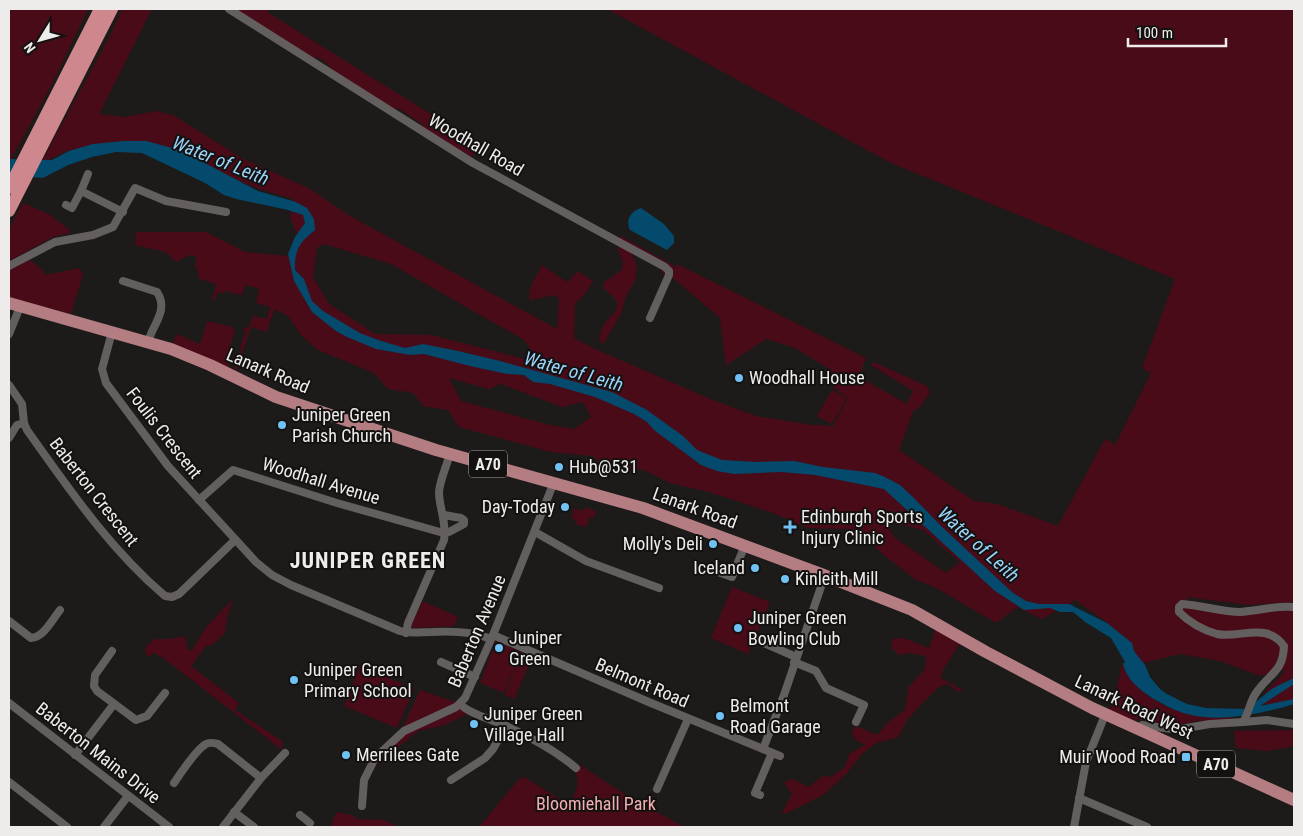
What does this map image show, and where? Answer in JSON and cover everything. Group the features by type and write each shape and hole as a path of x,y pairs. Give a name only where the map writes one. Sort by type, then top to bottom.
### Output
{"highway":[{"path":"9,211 100,9"},
{"path":"9,188 112,9"}],"main road":[{"name":"Lanark Road","path":"14,305 148,342 195,358 276,397 450,453 643,508 745,545 912,610 962,638"},
{"name":"Lanark Road West","path":"962,638 1105,715 1294,800"}],"street":[{"name":"Woodhall Road","path":"229,9 468,160 665,267 669,271 669,275 650,318"},
{"path":"66,205 72,208 88,174"},
{"path":"9,266 55,242 109,230 117,223 135,188 166,201 226,212"},
{"path":"80,192 123,212"},
{"path":"123,281 143,292 157,292 162,305 158,320 148,342"},
{"path":"9,334 14,305"},
{"name":"Foulis Crescent","path":"112,332 102,369 103,378 160,457 256,562 282,580 406,633"},
{"name":"Baberton Crescent","path":"9,385 22,404 24,423 33,438 99,529 136,569 165,596 172,597 179,594 235,540"},
{"path":"9,438 17,425 24,423"},
{"path":"406,633 408,623 444,540 444,515 439,493 450,453"},
{"name":"Woodhall Avenue","path":"199,500 230,471 236,470 337,503 445,532"},
{"name":"Baberton Avenue","path":"362,806 364,780 375,758 404,731 460,704 475,677 492,637 554,482"},
{"path":"444,515 461,518 464,522 461,527 445,532"},
{"path":"535,532 586,561 659,588"},
{"path":"718,572 732,577 745,545"},
{"path":"763,749 784,695 824,575"},
{"path":"1244,720 1256,692 1277,670 1284,658 1284,646 1275,637 1265,633 1217,634 1188,622 1179,612 1179,606 1182,604 1200,605 1238,612 1272,607 1294,607"},
{"path":"9,620 31,638 36,638 41,635 60,610"},
{"name":"Belmont Road","path":"406,633 450,631 492,637 776,754 755,793 760,795"},
{"path":"764,643 816,671 826,688 864,705 856,722"},
{"path":"107,654 93,680 97,691 136,720 147,716 162,696 166,705"},
{"path":"441,662 475,677"},
{"name":"Baberton Mains Drive","path":"9,704 169,827"},
{"path":"75,755 114,704"},
{"path":"460,704 468,710 506,726 564,757 576,768"},
{"path":"1074,827 1086,762 1105,715"},
{"path":"657,789 688,719"},
{"path":"1137,729 1142,725 1172,729 1244,720 1267,720 1294,724"},
{"path":"451,780 485,758 494,749 506,726"},
{"path":"174,783 200,748 207,743 213,742 261,778"},
{"path":"223,827 261,778 285,752"},
{"path":"9,782 67,827"},
{"path":"104,827 128,796"},
{"path":"1079,798 1146,827"},
{"path":"234,812 254,827"},
{"path":"298,827 305,819"}],"green space":[{"path":"9,9 88,9 52,84 11,159 9,159"},
{"path":"122,9 152,9 99,114 124,117 156,111 173,115 242,158 310,189 348,215 557,329 559,299 555,295 530,300 531,286 542,265 567,282 578,271 593,281 584,295 575,304 574,338 710,399 756,416 812,425 833,426 848,398 833,387 831,370 795,348 766,339 726,365 720,318 672,277 674,271 664,274 651,259 631,253 637,265 635,281 627,294 621,313 604,343 600,343 602,328 617,309 617,301 603,287 604,282 622,269 623,262 618,250 621,236 674,266 675,269 677,264 866,358 859,377 907,404 913,391 871,365 874,362 927,386 930,393 917,410 914,409 899,450 974,501 997,504 1058,526 1106,439 1115,445 1151,373 1142,368 1175,279 891,163 607,9 1294,9 1294,602 1249,605 1186,597 1190,605 1232,612 1282,608 1294,610 1294,700 1261,705 1266,691 1287,669 1260,676 1220,661 1180,654 1143,663 1108,623 1075,600 1042,619 1017,607 996,623 940,590 915,579 866,539 850,529 807,528 776,514 709,492 670,483 644,470 608,467 592,456 551,452 459,427 448,410 423,406 413,393 388,389 374,373 318,350 301,335 288,316 275,309 266,332 251,327 236,371 234,370 235,354 240,354 241,344 246,332 242,329 249,327 253,316 267,319 270,307 256,303 259,290 245,285 242,295 225,291 224,293 218,292 214,301 212,301 216,284 198,278 198,269 195,268 197,257 190,255 176,262 166,252 135,245 136,232 206,232 245,252 287,256 297,234 290,218 293,199 256,188 198,163 110,143 70,150 41,163 112,32","holes":["324,244 391,264 524,340 540,363 431,335 375,334 329,304 313,277 317,248","449,378 489,389 501,384 562,407 583,402 591,417 574,429 550,425 461,401","891,522 923,530 960,562 946,573 894,537 890,531"]},
{"path":"234,9 266,9 270,14 461,133 468,147 476,153 472,157 423,128 422,124 398,108 393,109 332,71 324,61 312,57"},
{"path":"23,203 49,214 72,232 53,237 9,261 9,229"},
{"path":"30,260 46,275 79,268 83,274 71,314 9,297 9,271 20,263"},
{"path":"207,321 232,327 235,331 229,349 229,367 226,372 172,347 176,334 200,344"},
{"path":"832,390 847,398 832,424 817,416"},
{"path":"584,507 596,511 594,518 590,517 586,527 575,524 576,520 571,518 574,508 583,511"},
{"path":"732,587 770,602 748,654 711,638"},
{"path":"233,599 227,617 225,632 214,644 206,646 191,666 239,703 235,710 282,741 282,750 166,660 154,653 147,657 145,648 154,639 170,639 185,636 188,650 192,650 206,627"},
{"path":"423,601 458,617 454,626 413,628 411,625"},
{"path":"936,628 960,643 943,670 941,678 963,690 958,692 948,684 940,686 908,719 898,737 876,743 862,754 847,773 823,795 785,814 782,812 792,794 784,782 792,779 808,787 823,776 830,777 844,768 850,753 865,745 856,740 851,732 856,726 877,735 890,721 905,710 908,688 925,669 926,656 909,653 899,655 891,647 892,639 904,638 929,648"},
{"path":"496,641 532,657 514,699 505,695 517,663 504,693 480,683"},
{"path":"1123,664 1126,673 1140,689 1169,707 1193,715 1231,717 1228,721 1197,721 1173,726 1139,719 1127,720 1109,710 1117,689"},
{"path":"360,666 414,689 397,728 344,706"},
{"path":"420,690 455,702 467,714 445,725 418,731 396,749 386,763 380,763 375,756 403,727"},
{"path":"1294,730 1294,746 1267,751 1236,748 1234,731"},
{"name":"Bloomiehall Park","path":"580,765 621,792 684,827 479,827 519,779 524,777 561,800 571,801 577,786 575,771"},
{"path":"337,812 355,816 355,819 384,820 399,827 331,827"}],"water":[{"path":"146,141 180,150 258,191 296,202 307,208 314,219 315,230 305,238 299,247 295,270 304,279 312,301 323,311 360,333 405,348 423,344 458,351 612,392 647,410 683,436 697,450 722,460 757,462 794,461 823,467 875,473 900,485 1013,593 1026,601 1039,604 1069,604 1107,623 1132,643 1134,651 1145,665 1150,677 1167,694 1187,704 1206,708 1247,709 1273,688 1294,678 1294,684 1260,706 1294,699 1294,704 1255,714 1213,718 1187,714 1165,705 1138,688 1127,675 1123,664 1125,662 1111,638 1073,612 1060,612 1050,608 1024,610 995,591 884,489 815,475 781,472 734,474 717,471 701,465 654,430 647,422 634,414 595,397 550,384 533,382 524,375 507,374 424,354 410,355 376,349 347,337 336,331 312,312 294,281 288,254 295,237 305,223 303,215 224,195 205,183 142,153 116,152 92,157 68,165 43,178 9,175 9,159 52,160 69,151 93,144"},
{"path":"641,208 664,224 674,236 674,243 667,250 630,230 628,223 630,216 634,211"}],"place":[{"name":"Woodhall House","path":"739,378"},
{"name":"Juniper Green Parish Church","path":"282,425"},
{"name":"Hub@531","path":"559,467"},
{"name":"Day-Today","path":"565,507"},
{"name":"Edinburgh Sports Injury Clinic","path":"790,527"},
{"name":"Molly's Deli","path":"713,544"},
{"name":"Iceland","path":"755,568"},
{"name":"Kinleith Mill","path":"785,579"},
{"name":"Juniper Green Bowling Club","path":"738,628"},
{"name":"Juniper Green","path":"499,648"},
{"name":"Juniper Green Primary School","path":"294,680"},
{"name":"Belmont Road Garage","path":"720,716"},
{"name":"Juniper Green Village Hall","path":"474,724"},
{"name":"Merrilees Gate","path":"346,755"},
{"name":"Muir Wood Road","path":"1186,757"}],"district":[{"name":"JUNIPER GREEN","path":"368,560"}],"water label":[{"name":"Water of Leith","path":"221,160"},
{"name":"Water of Leith","path":"574,371"},
{"name":"Water of Leith","path":"979,544"}]}
